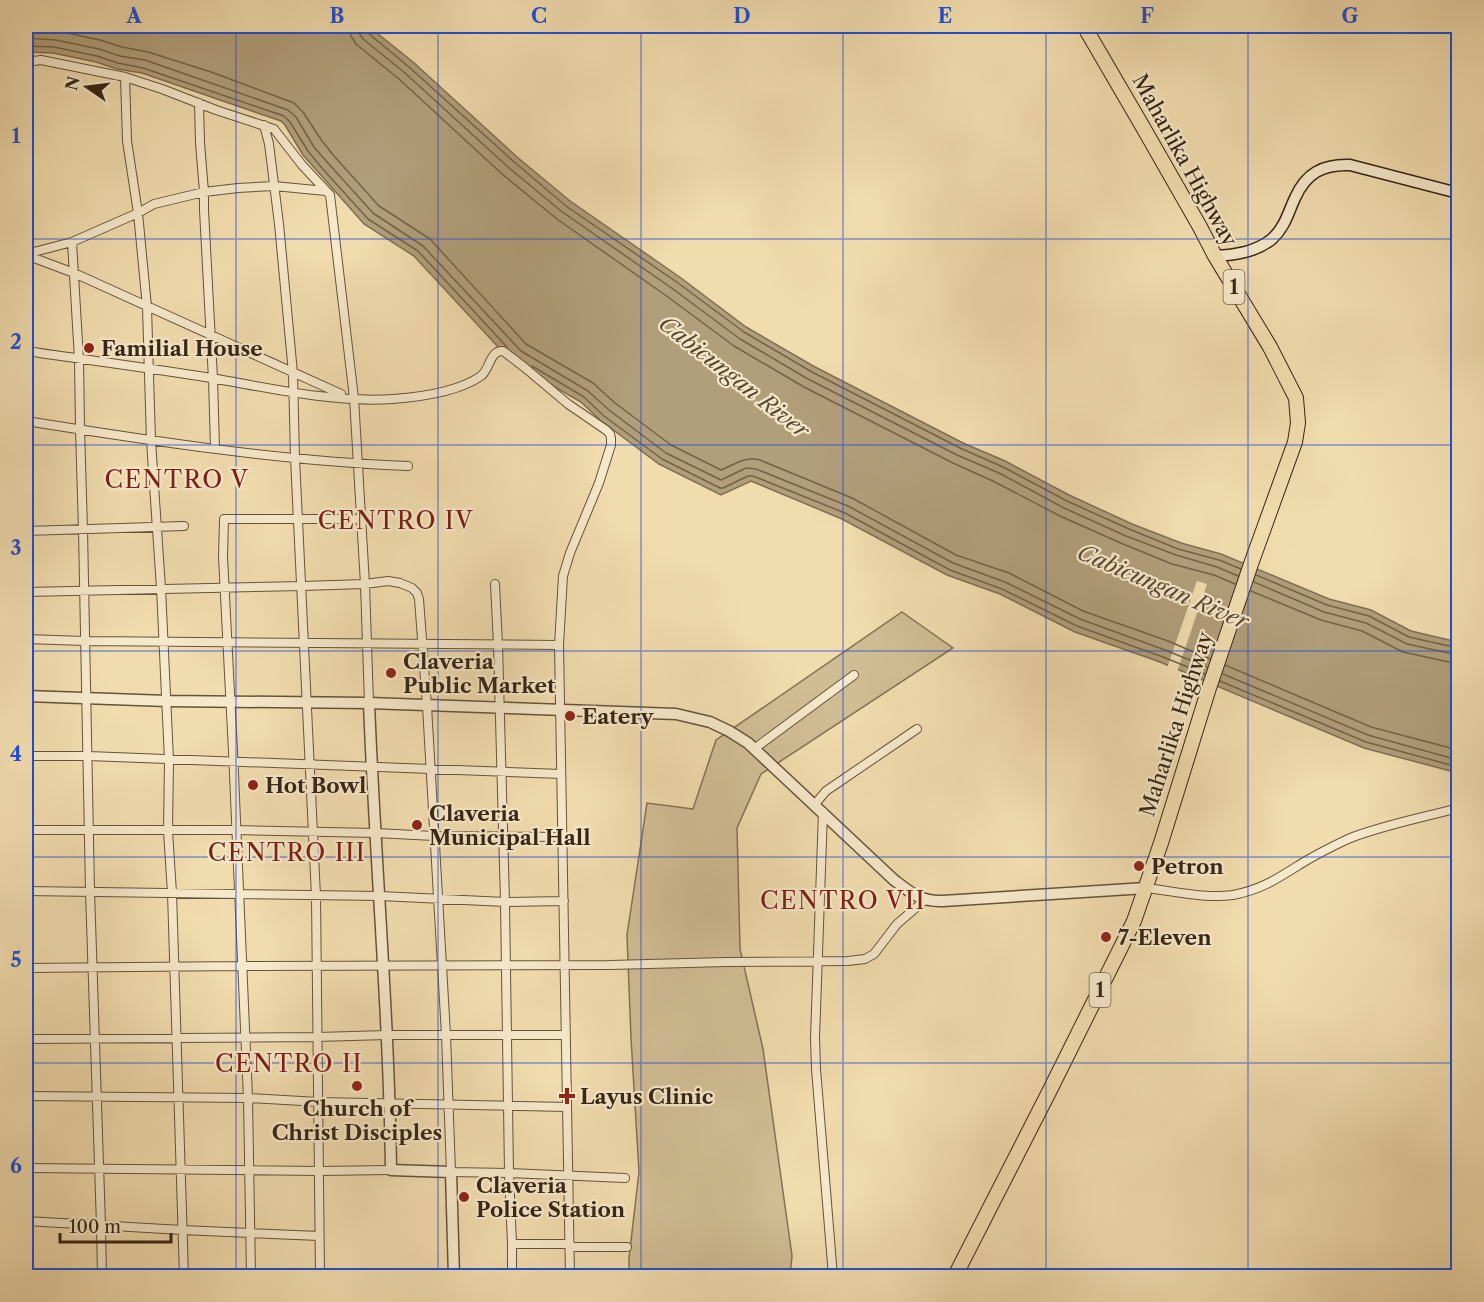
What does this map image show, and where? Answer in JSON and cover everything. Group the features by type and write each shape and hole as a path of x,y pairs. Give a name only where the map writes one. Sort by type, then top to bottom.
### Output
{"highway":[{"name":"Maharlika Highway","path":"955,1276 1134,921 1209,688 1295,442 1298,423 1296,398 1270,347 1215,256 1084,26"}],"street":[{"path":"26,62 41,60 125,77 274,129 302,165 330,195 358,464 365,584 371,766 384,966 391,1170"},
{"path":"125,77 127,141 138,213 147,307 151,441 164,641 169,760 168,831 175,966 184,1276"},
{"path":"199,103 215,448"},
{"path":"264,125 269,144 279,224 293,373 316,896 320,1276"},
{"path":"1215,256 1245,252 1270,241 1286,222 1303,183 1317,170 1327,166 1350,165 1458,193"},
{"path":"26,254 72,242 154,204 204,192 274,186 326,191"},
{"path":"72,242 79,359 84,530 90,891 102,1276"},
{"path":"26,254 74,273 352,398"},
{"path":"26,351 293,393 393,399 422,396 471,382 483,375 496,351 503,351 568,404 598,423 610,434 611,445 599,483 566,566 562,588 559,645 570,1276"},
{"path":"26,421 151,441 295,458 408,466"},
{"path":"251,1276 248,1098 223,557 224,519 361,519"},
{"path":"26,531 184,526"},
{"path":"26,592 395,582 414,590 419,599 427,706 446,1035 454,1276"},
{"path":"495,584 505,902 512,1276"},
{"path":"26,639 559,645"},
{"path":"754,749 854,675"},
{"path":"26,696 166,701 369,703 676,714 710,722 748,743 894,880 916,897 925,900 943,901 1146,888 1213,896 1232,895 1253,890 1276,880 1314,856 1350,839 1390,825 1458,808"},
{"path":"815,804 826,791 917,729"},
{"path":"26,756 87,756 561,774"},
{"path":"823,812 815,1038 833,1276"},
{"path":"26,830 236,830 562,837"},
{"path":"26,891 380,896 505,902 564,901"},
{"path":"26,968 506,966 855,961 870,957 897,924 925,900"},
{"path":"26,1039 566,1035"},
{"path":"26,1096 179,1096 319,1102 567,1107"},
{"path":"26,1168 391,1170 625,1178"},
{"path":"26,1221 319,1236"},
{"path":"512,1244 627,1247"}],"shaded area":[{"path":"902,612 953,648 761,774 737,828 740,949 763,1049 792,1256 790,1276 629,1276 639,1172 627,935 647,803 693,809 716,740"}],"water":[{"name":"Cabicungan River","path":"26,26 368,26 413,62 517,157 570,201 681,278 746,327 815,367 963,443 1005,461 1069,495 1132,524 1181,543 1221,554 1329,599 1371,610 1411,631 1458,642 1458,773 1364,748 1160,662 1075,632 1000,594 947,575 842,519 751,481 721,495 659,464 600,420 581,402 512,362 414,256 364,224 303,155 281,121 142,73 53,53 26,52"}],"pier":[{"path":"1197,581 1207,584 1177,672 1167,668"}],"place":[{"name":"Familial House","path":"89,348"},
{"name":"Claveria Public Market","path":"391,673"},
{"name":"Eatery","path":"570,716"},
{"name":"Hot Bowl","path":"253,785"},
{"name":"Claveria Municipal Hall","path":"417,825"},
{"name":"Petron","path":"1139,866"},
{"name":"7-Eleven","path":"1106,937"},
{"name":"Church of Christ Disciples","path":"357,1086"},
{"name":"Layus Clinic","path":"567,1096"},
{"name":"Claveria Police Station","path":"464,1197"}],"district":[{"name":"CENTRO V","path":"177,479"},
{"name":"CENTRO IV","path":"396,520"},
{"name":"CENTRO III","path":"287,852"},
{"name":"CENTRO VII","path":"843,900"},
{"name":"CENTRO II","path":"289,1063"}]}
